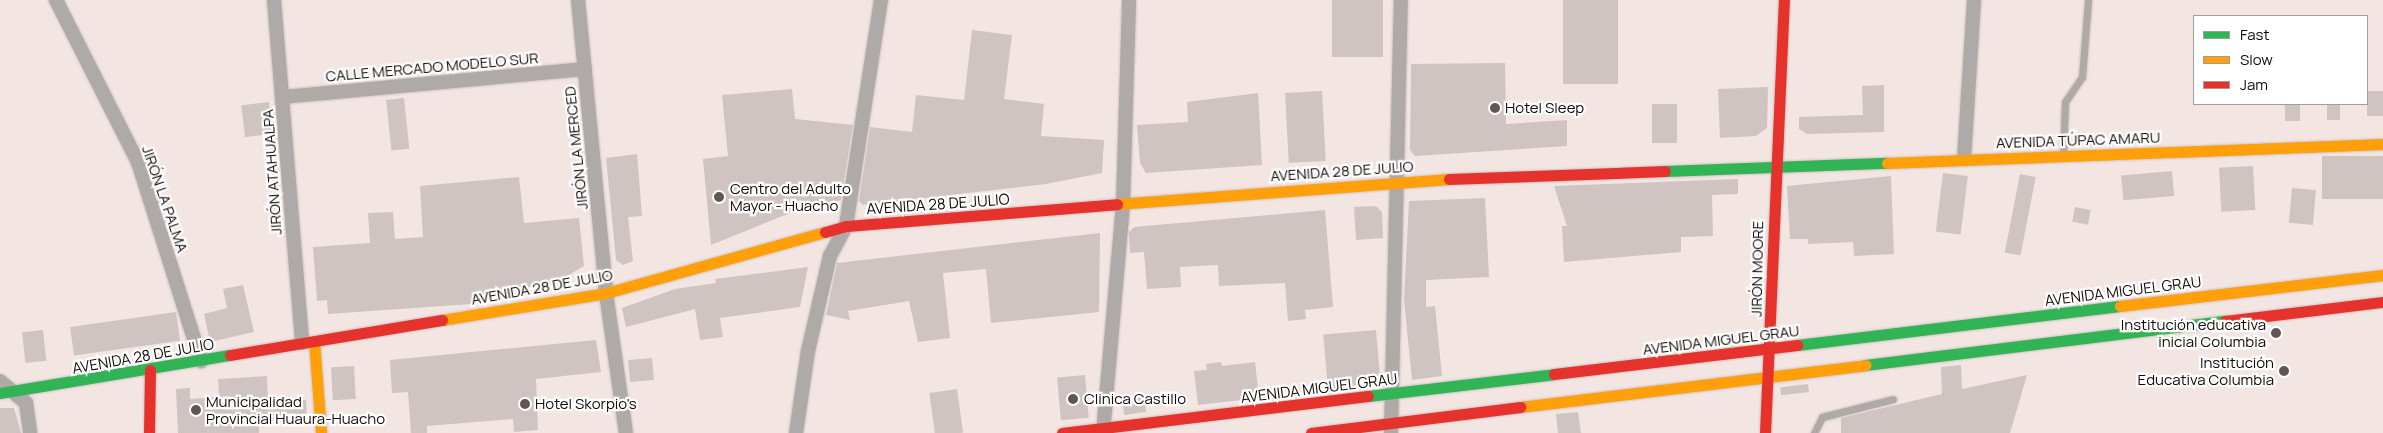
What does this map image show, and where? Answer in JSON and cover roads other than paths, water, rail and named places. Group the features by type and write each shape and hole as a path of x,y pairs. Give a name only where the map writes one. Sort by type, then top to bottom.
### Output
{"street":[{"name":"JIRÓN LA PALMA","path":"56,0 138,162 200,361"},
{"name":"JIRÓN ATAHUALPA","path":"274,0 308,342"},
{"name":"JIRÓN LA MERCED","path":"578,0 606,293 626,433"},
{"path":"796,433 808,351 830,256 846,226 881,0"},
{"path":"1103,430 1123,204 1129,0"},
{"path":"1392,428 1401,0"},
{"name":"JIRÓN MOORE","path":"1766,433 1774,166 1784,0"},
{"path":"1964,159 1974,0"},
{"name":"CALLE MERCADO MODELO SUR","path":"283,98 584,69"},
{"name":"AVENIDA TÚPAC AMARU","path":"1774,166 2383,144"},
{"name":"AVENIDA 28 DE JULIO","path":"7,393 606,293 846,226 1398,181 1774,166"},
{"name":"AVENIDA MIGUEL GRAU","path":"1062,433 1103,430 2383,275"},
{"path":"1311,433 1392,428 1769,376 2383,302"},
{"path":"308,342 321,433"},
{"path":"149,433 150,370"},
{"path":"0,381 7,393 26,403 30,433"}],"lane":[{"path":"2063,155 2065,102 2082,77 2088,0"},
{"path":"1814,433 1822,418 1893,398"}],"place":[{"name":"Hotel Sleep","path":"1495,108"},
{"name":"Centro del Adulto Mayor - Huacho","path":"719,197"},
{"name":"Institución educativa inicial Columbia","path":"2276,333"},
{"name":"Institución Educativa Columbia","path":"2284,371"},
{"name":"Clinica Castillo","path":"1073,399"},
{"name":"Hotel Skorpio's","path":"525,404"},
{"name":"Municipalidad Provincial Huaura-Huacho","path":"196,410"}]}
